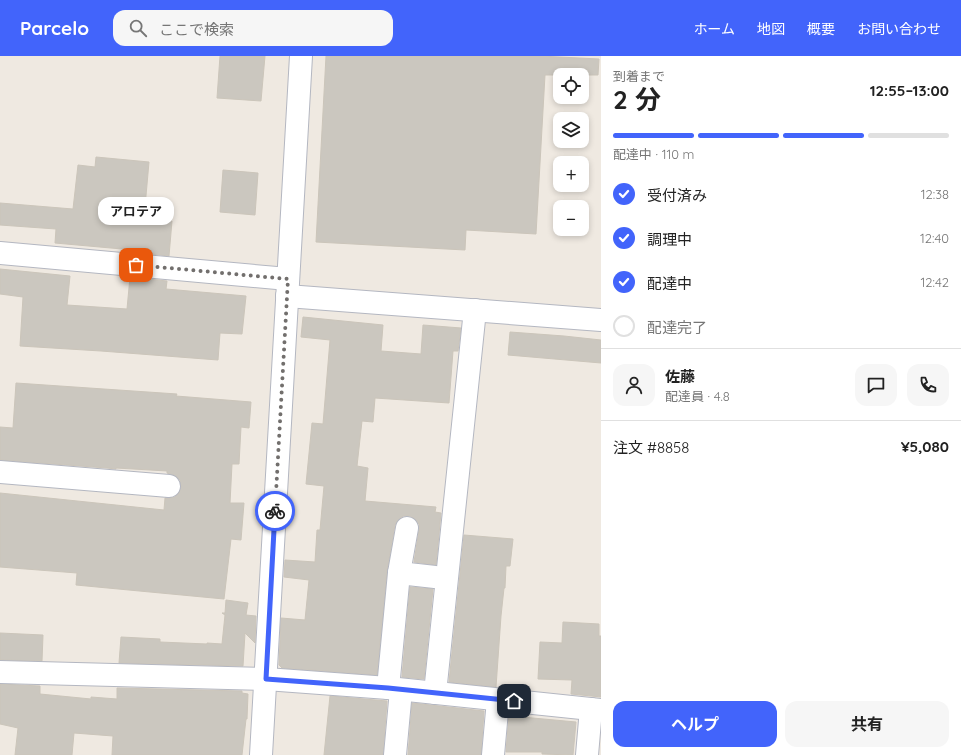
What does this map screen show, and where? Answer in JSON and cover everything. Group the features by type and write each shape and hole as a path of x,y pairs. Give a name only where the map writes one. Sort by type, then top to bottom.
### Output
{"street":[{"path":"262,755 301,56"},
{"path":"0,253 475,310 601,320"},
{"path":"435,693 475,310"},
{"path":"0,472 169,486"},
{"path":"395,755 394,689 399,572 407,528"},
{"path":"399,572 435,577"},
{"path":"0,672 266,679 394,689 596,709 587,755"},
{"path":"493,755 498,700"}],"building":[{"path":"220,56 265,56 261,101 217,98"},
{"path":"326,56 540,56 599,59 598,75 589,75 589,68 553,68 553,75 545,75 536,234 466,230 465,250 316,242"},
{"path":"96,157 149,162 144,218 172,221 169,256 133,252 133,250 55,243 56,229 0,225 0,203 73,209 78,165 95,167"},
{"path":"223,170 258,173 255,215 220,212"},
{"path":"0,269 70,276 67,305 127,309 130,277 167,281 166,289 246,296 242,334 220,333 218,360 20,346 23,297 0,294"},
{"path":"303,317 383,325 381,351 421,354 423,325 461,328 458,351 453,351 449,403 375,398 373,422 362,421 357,466 368,468 365,501 436,507 435,512 441,513 436,565 414,562 419,530 419,524 415,519 410,516 403,516 395,525 387,572 377,675 282,668 279,665 281,618 305,620 309,580 284,577 285,560 315,562 317,530 320,530 324,486 306,484 312,423 323,424 330,340 301,337"},
{"path":"510,332 601,340 601,363 508,355"},
{"path":"16,383 177,394 176,396 251,402 249,428 241,427 239,464 232,464 230,503 244,503 241,540 231,539 224,599 76,585 77,573 0,567 0,493 164,510 165,498 175,497 179,493 181,487 180,480 176,476 167,473 167,471 116,469 0,460 0,427 13,428"},
{"path":"464,535 513,539 510,566 506,566 496,687 449,682"},
{"path":"410,587 433,589 424,679 402,677"},
{"path":"226,600 248,603 246,615 256,616 255,643 245,633 243,666 119,663 121,637 160,639 160,642 222,644 225,615 222,613 225,613"},
{"path":"563,622 599,624 599,636 601,636 601,697 571,694 572,680 538,679 540,642 562,643"},
{"path":"0,633 43,635 42,661 0,660"},
{"path":"0,684 40,686 40,694 91,699 91,697 117,699 117,688 242,691 242,693 248,694 247,719 242,755 112,755 113,736 74,733 72,755 15,755 18,728 0,724"},
{"path":"330,696 387,701 383,755 324,755"},
{"path":"412,703 484,711 481,755 408,755"},
{"path":"509,713 511,713 511,716 576,722 573,755 542,754 542,752 506,752"}],"way so far":[{"path":"136,265 288,279 275,511"}],"place":[{"name":"アロテア","path":"136,265"}],"route":[{"path":"275,511 266,679 388,688 514,701"}]}
